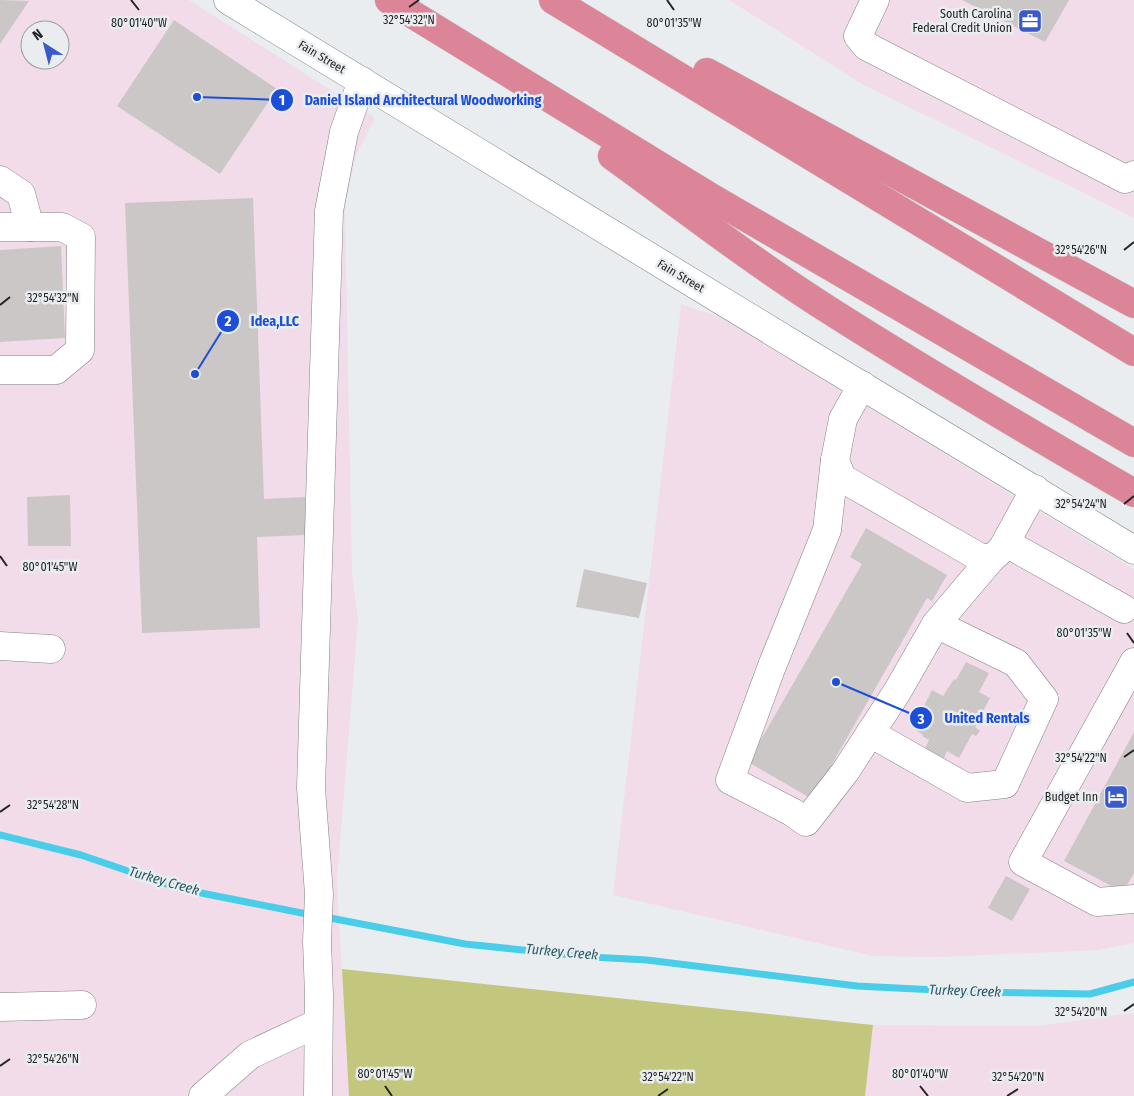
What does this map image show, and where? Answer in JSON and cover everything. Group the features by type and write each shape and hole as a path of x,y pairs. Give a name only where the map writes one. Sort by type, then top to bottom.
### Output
{"highway":[{"path":"389,0 709,196 1134,443"},
{"path":"553,0 1134,352"},
{"path":"562,0 615,24 700,69 1134,304"},
{"path":"507,73 580,132 746,254 831,312 1010,421 1134,493"}],"street":[{"name":"Fain Street","path":"228,0 1134,550"},
{"path":"875,0 858,36 866,46 1125,179 1134,175"},
{"path":"318,1096 317,941 319,894 311,788 329,211 344,132 362,81"},
{"path":"0,180 20,194 30,227"},
{"path":"0,227 62,227 81,237 80,350 56,370 0,370"},
{"path":"862,386 843,419 835,460 827,530 772,666 730,780 792,812 806,822 845,772 896,692 936,624 998,551 1035,489"},
{"path":"835,460 842,478 980,557 998,551 1124,609"},
{"path":"870,733 967,788 1005,784 1044,699 1016,663 936,624"},
{"path":"0,646 51,649"},
{"path":"1134,662 1023,862 1097,902 1134,899"},
{"path":"0,1007 82,1005"},
{"path":"203,1096 250,1055 318,1023"}],"shaded area":[{"path":"0,0 189,0 375,118 356,155 345,206 352,574 358,620 337,881 349,1096 0,1096"},
{"path":"729,0 1134,0 1134,218 862,84"},
{"path":"681,304 720,317 1134,569 1134,943 1098,950 942,957 872,956 613,895"},
{"path":"1134,1013 1134,1096 865,1096 873,1025 1035,1026"}],"green space":[{"path":"342,969 873,1025 865,1096 349,1096"}],"building":[{"path":"0,0 29,1 0,44"},
{"name":"South Carolina Federal Credit Union","path":"962,0 1069,0 1045,42"},
{"path":"174,20 277,89 220,174 117,106"},
{"path":"253,198 264,499 305,497 306,535 257,537 260,628 142,633 125,203"},
{"path":"61,246 65,338 0,342 0,250"},
{"path":"70,495 71,546 28,546 27,497"},
{"path":"866,528 947,575 932,601 927,598 812,799 748,762 862,564 850,557"},
{"path":"584,569 647,583 639,618 576,607"},
{"path":"966,662 989,673 979,692 990,698 975,727 980,731 976,736 972,734 959,758 947,751 944,758 925,749 929,740 913,728 932,690 943,696 954,679 956,680"},
{"name":"Budget Inn","path":"1134,732 1134,873 1123,892 1064,861"},
{"path":"1006,876 1030,889 1012,921 988,908"}],"waterway":[{"name":"Turkey Creek","path":"0,835 81,855 181,889 312,915"},
{"name":"Turkey Creek","path":"325,917 465,944 591,957 647,960 857,986 976,992 1090,994 1134,982"}],"place":[{"name":"South Carolina Federal Credit Union","path":"1030,21"},
{"name":"Daniel Island Architectural Woodworking","path":"197,97"},
{"name":"Idea,LLC","path":"195,374"},
{"name":"United Rentals","path":"836,682"},
{"name":"Budget Inn","path":"1116,797"}]}
